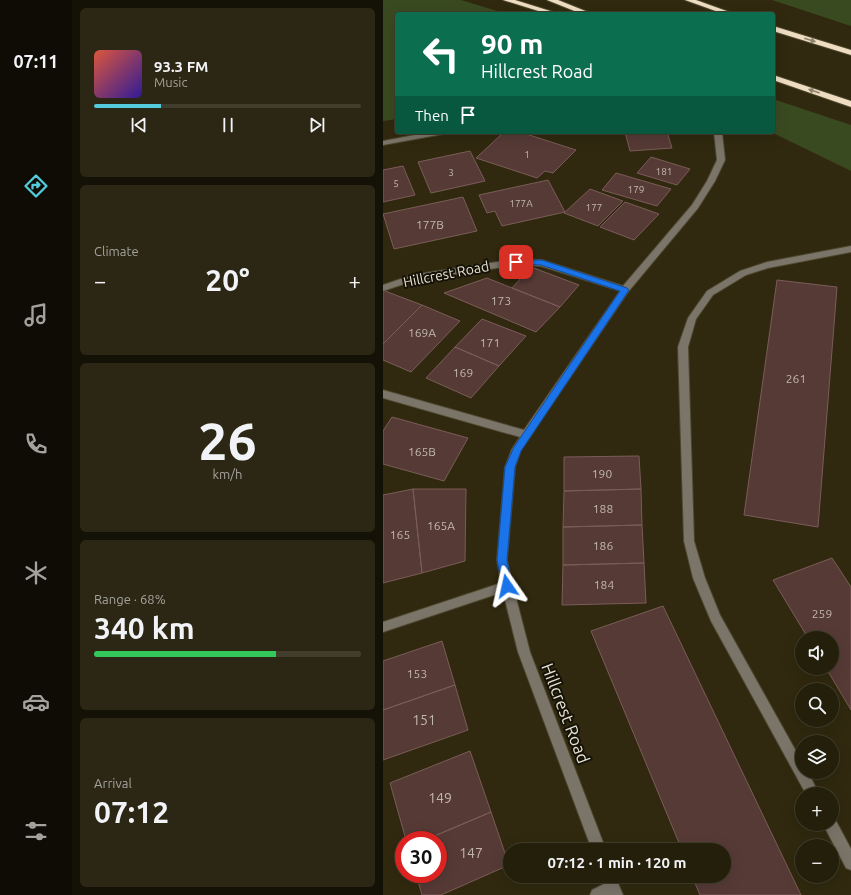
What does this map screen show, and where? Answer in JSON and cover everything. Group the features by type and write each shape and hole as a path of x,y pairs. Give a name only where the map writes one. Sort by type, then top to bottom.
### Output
{"highway":[{"path":"507,0 549,12"},
{"path":"551,0 584,12"},
{"path":"689,0 725,12"},
{"path":"775,29 851,53"},
{"path":"775,78 851,104"}],"street":[{"path":"383,143 432,134"},
{"name":"Hillcrest Road","path":"596,843 524,652 507,586 502,560 510,467 517,449 625,290 695,206 711,181 721,160 719,134"},
{"path":"809,787 715,617 699,578 689,541 683,347 692,318 710,293 743,273 767,264 851,250"},
{"name":"Hillcrest Road","path":"383,288 412,278 516,262 542,263 625,290"},
{"path":"383,394 527,435"},
{"path":"383,627 507,586"},
{"path":"834,831 851,863"},
{"path":"597,895 612,886"}],"green space":[{"path":"383,0 461,0 500,12 395,12 395,119 383,121"},
{"path":"772,0 851,0 851,26"},
{"path":"775,100 851,125 851,171 775,134"}],"building":[{"path":"502,134 526,134 576,150 553,173 545,171 537,178 476,158"},
{"path":"626,134 668,134 672,148 630,151"},
{"path":"470,151 485,181 431,193 418,162"},
{"path":"651,157 690,169 677,185 637,173"},
{"path":"403,166 415,195 383,202 383,170"},
{"path":"616,173 671,189 657,206 602,190"},
{"path":"548,180 565,212 502,226 495,211 487,213 479,195"},
{"path":"590,189 623,201 598,226 564,213"},
{"path":"463,197 477,231 394,249 383,214"},
{"path":"625,202 659,214 634,240 600,227"},
{"path":"531,267 579,285 560,307 512,288"},
{"path":"487,278 560,307 536,332 444,293"},
{"path":"777,280 837,287 818,527 744,515"},
{"path":"385,291 422,305 383,344 383,292"},
{"path":"422,305 460,321 411,372 383,360 383,344"},
{"path":"482,319 526,336 499,366 455,347"},
{"path":"455,347 499,366 471,398 426,378"},
{"path":"392,417 468,438 444,481 383,464 383,431"},
{"path":"639,456 641,489 564,491 564,457"},
{"path":"413,489 422,573 383,583 383,495"},
{"path":"413,489 466,489 465,561 422,573"},
{"path":"641,489 642,525 563,527 564,491"},
{"path":"642,525 644,563 563,565 563,527"},
{"path":"832,558 851,587 851,710 839,690 839,683 835,683 830,675 839,675 839,631 804,631 773,580"},
{"path":"644,563 646,603 562,605 563,565"},
{"path":"663,606 801,895 700,895 695,883 731,883 731,843 679,843 591,631"},
{"path":"442,641 455,685 383,710 383,661"},
{"path":"455,685 468,730 383,760 383,710"},
{"path":"470,751 491,812 446,831 403,831 390,783"},
{"path":"491,812 503,847 503,868 441,895 422,895 419,883 447,883 446,831"}],"route":[{"path":"507,586 502,560 510,467 517,449 625,290 542,263 516,262"}]}
